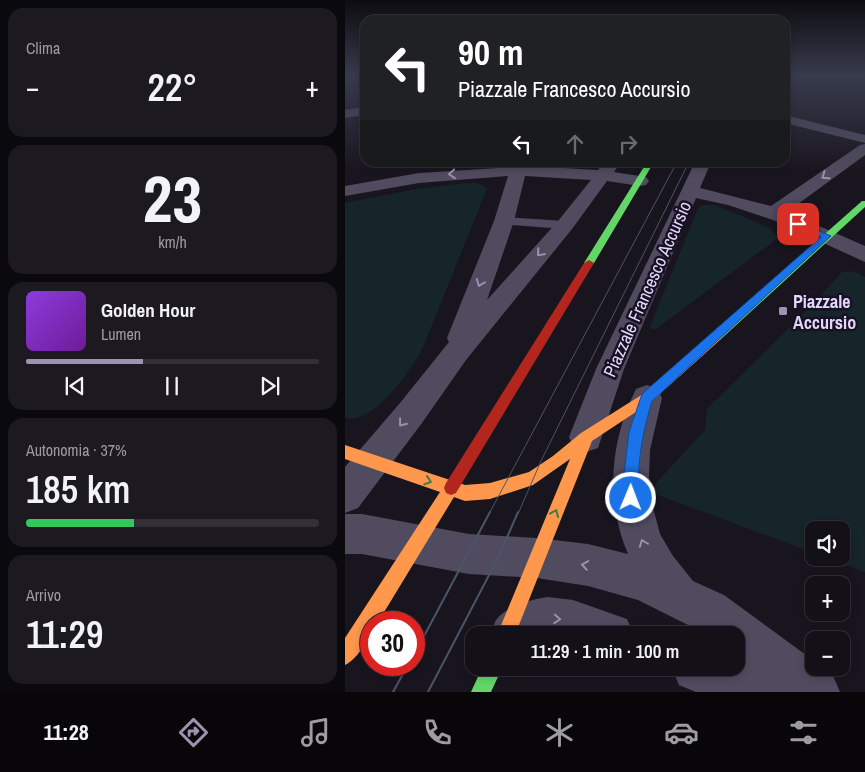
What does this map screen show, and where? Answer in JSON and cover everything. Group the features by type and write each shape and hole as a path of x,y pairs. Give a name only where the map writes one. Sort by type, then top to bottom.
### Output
{"street":[{"path":"345,114 360,112"},
{"path":"790,120 865,139"},
{"path":"772,214 865,148"},
{"path":"345,191 400,180 511,167"},
{"path":"456,352 504,220 520,167"},
{"path":"564,167 609,168 640,180"},
{"path":"345,655 380,603 648,167"},
{"path":"691,192 701,167"},
{"path":"345,495 358,457 456,352 565,225 609,168"},
{"name":"Piazzale Francesco Accursio","path":"509,626 586,438 609,369 691,192 733,201 772,214 827,236 865,255"},
{"path":"358,457 465,493 477,492 533,478 586,438 647,398 865,203"},
{"path":"647,398 635,432 631,474 632,506 635,522 645,549 659,575 680,597"},
{"path":"345,534 362,534 415,545 482,555 537,558 615,571 646,581 708,611 812,691"},
{"path":"525,626 529,623 546,619 572,621 586,626"},
{"path":"481,692 488,676"},
{"path":"736,676 812,691"}],"lane":[{"path":"504,220 565,225"}],"shaded area":[{"path":"465,183 480,184 487,189 423,347 401,381 380,404 368,413 356,418 345,418 345,203 417,189"},
{"path":"715,205 770,228 778,238 656,329 651,329 650,326 699,206"},
{"path":"842,272 855,272 865,277 865,572 848,566 850,566 850,521 805,521 805,550 658,495 654,490 656,483 705,430 707,409 814,303"}],"tram line":[{"path":"489,514 674,167"},
{"path":"518,514 541,461 687,167"},
{"path":"425,634 490,512"},
{"path":"428,692 499,556 518,512"},
{"path":"393,692 402,676"}],"traffic: fast":[{"path":"589,263 648,167"},
{"path":"717,336 865,203"},
{"path":"481,692 488,676"}],"traffic: slow":[{"path":"345,452 465,493 490,491 533,478 558,461 586,437 647,398 717,336"},
{"path":"510,626 585,441"},
{"path":"345,655 380,603 451,488"}],"traffic: jam":[{"path":"451,488 589,263"}],"place":[{"name":"Piazzale Accursio","path":"783,311"}],"route":[{"path":"631,498 635,432 647,398 827,236 798,224"}]}
